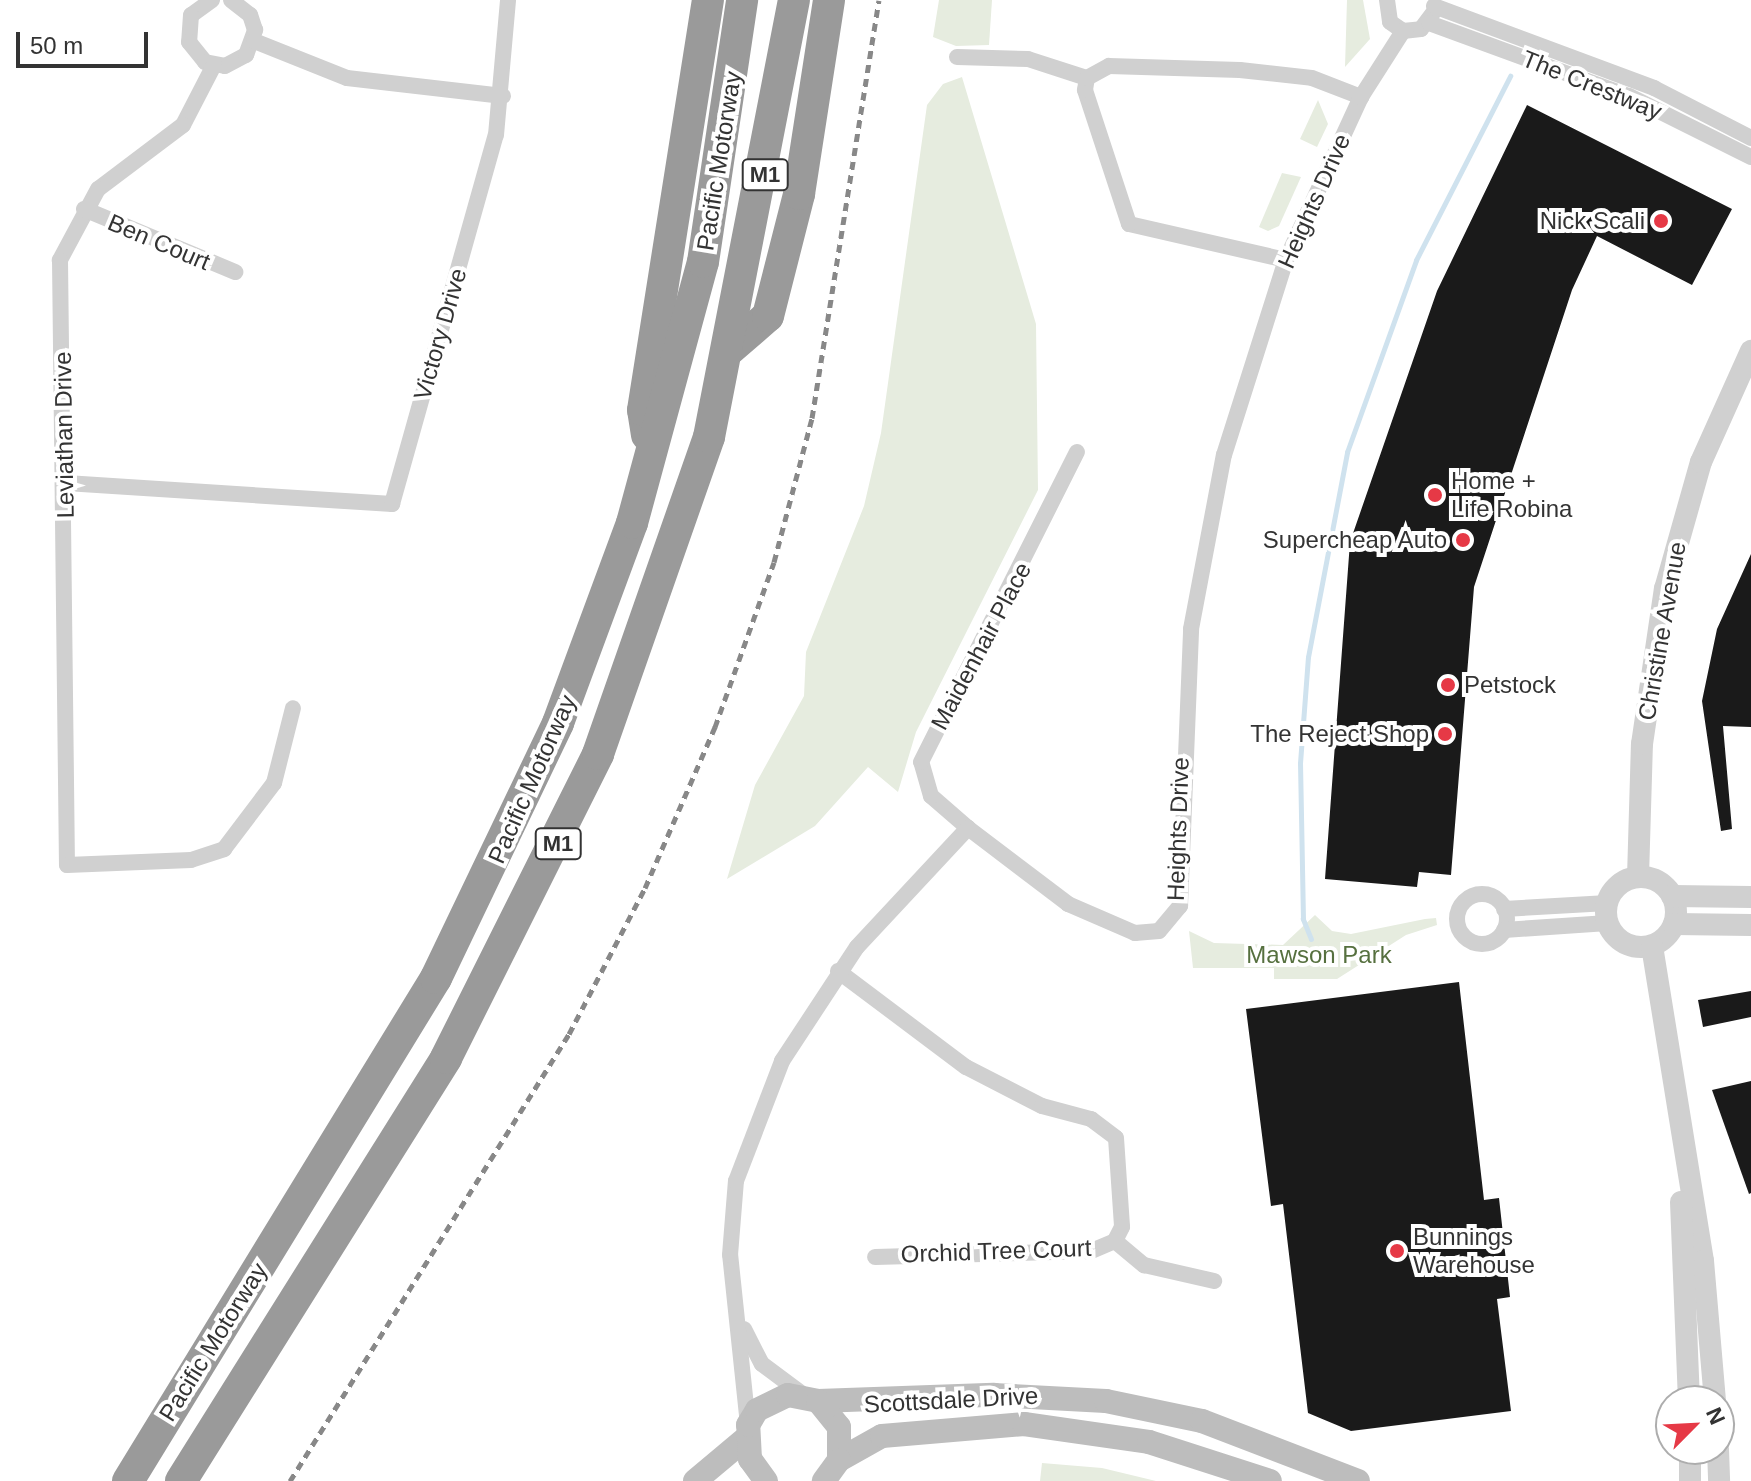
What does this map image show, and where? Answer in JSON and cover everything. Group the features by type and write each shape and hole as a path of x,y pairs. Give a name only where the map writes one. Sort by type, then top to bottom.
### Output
{"highway":[{"path":"651,463 643,410 708,0"},
{"name":"Pacific Motorway","path":"128,1481 371,1089 472,909 558,723 651,463 703,262 742,0"},
{"name":"Pacific Motorway","path":"181,1481 446,1058 553,855 667,571 730,349 794,0"},
{"path":"730,349 768,316 799,194 829,0"}],"main road":[{"name":"Scottsdale Drive","path":"746,1432 772,1399 994,1395 1106,1401 1202,1421 1358,1481"},
{"path":"812,1399 839,1427 832,1473"},
{"name":"Scottsdale Drive","path":"832,1473 882,1436 1024,1424 1149,1442 1270,1481"},
{"path":"695,1481 746,1432 766,1481"}],"street":[{"path":"212,0 191,15 187,31 196,54 214,65 236,62 254,41 250,15 231,0"},
{"path":"254,41 347,78 503,96 508,0"},
{"path":"1387,0 1390,22 1403,31 1431,10"},
{"name":"The Crestway","path":"1431,10 1654,88 1751,138"},
{"name":"The Crestway","path":"1431,10 1629,96 1751,157"},
{"name":"Heights Drive","path":"968,828 1068,904 1135,933 1159,931 1180,906 1182,731 1206,535 1245,376 1286,260 1361,97 1403,31"},
{"path":"957,57 1028,59 1087,78 1109,66 1240,70 1312,78 1361,97"},
{"name":"Leviathan Drive","path":"214,65 183,125 98,189 84,209 60,260 66,483 67,865 191,860 224,849 274,783 293,708"},
{"path":"1087,78 1085,90 1129,224 1286,260"},
{"name":"Victory Drive","path":"66,483 392,504 503,96"},
{"name":"Ben Court","path":"84,209 235,272"},
{"name":"Christine Avenue","path":"1638,877 1642,744 1665,589 1701,462 1751,351"},
{"name":"Maidenhair Place","path":"968,828 931,796 921,762 1077,452"},
{"path":"746,1432 735,1309 731,1215 747,1144 782,1061 838,971 968,828"},
{"path":"1608,913 1619,885 1638,877 1661,883 1672,896 1674,924"},
{"path":"1477,894 1504,909 1608,913 1504,930 1488,943 1473,942 1457,919 1477,894"},
{"path":"1672,896 1751,897"},
{"path":"1504,909 1504,930"},
{"path":"1608,913 1626,943 1652,946"},
{"path":"1652,946 1674,924 1751,925"},
{"path":"1652,946 1703,1261 1714,1385"},
{"name":"Orchid Tree Court","path":"838,971 966,1067 1042,1106 1109,1128 1122,1193 1115,1241"},
{"path":"1678,1116 1688,1385"},
{"name":"Orchid Tree Court","path":"875,1257 1091,1251 1115,1241"},
{"name":"Orchid Tree Court","path":"1115,1241 1144,1265 1214,1281"},
{"path":"735,1309 762,1364 812,1399"}],"green space":[{"path":"939,0 992,0 989,45 956,46 933,37"},
{"path":"1347,0 1363,0 1370,39 1345,67"},
{"path":"962,77 1036,324 1038,490 916,732 898,792 868,767 815,826 727,879 755,785 804,696 806,652 864,506 881,433 927,105 943,84"},
{"path":"1318,100 1328,124 1317,147 1300,139"},
{"path":"1282,173 1301,177 1279,226 1268,231 1259,227"},
{"name":"Mawson Park","path":"1315,915 1332,931 1351,934 1425,919 1436,918 1437,925 1406,935 1337,979 1274,979 1274,968 1193,968 1189,931 1214,943 1283,945"},
{"path":"1042,1463 1102,1468 1156,1481 1040,1481"}],"building":[{"name":"Home + Life Robina","path":"1527,105 1732,209 1692,285 1597,236 1572,290 1474,587 1451,875 1419,872 1417,887 1325,879 1350,542 1437,291"},
{"path":"1751,554 1751,727 1723,726 1732,829 1721,831 1702,701 1717,629"},
{"name":"Bunnings Warehouse","path":"1459,982 1484,1200 1499,1198 1510,1297 1497,1299 1511,1411 1351,1431 1308,1413 1283,1204 1271,1206 1246,1009"},
{"path":"1751,991 1751,1017 1703,1027 1698,1000"},
{"path":"1751,1081 1751,1193 1749,1194 1712,1090"}],"waterway":[{"path":"1311,939 1303,919 1300,763 1308,657 1347,452 1416,260 1510,76"}],"railway":[{"path":"290,1481 569,1034 645,888 715,727 774,562 812,418 879,0"}],"place":[{"name":"Nick Scali","path":"1661,221"},
{"name":"Home + Life Robina","path":"1435,495"},
{"name":"Supercheap Auto","path":"1463,540"},
{"name":"Petstock","path":"1448,685"},
{"name":"The Reject Shop","path":"1445,734"},
{"name":"Bunnings Warehouse","path":"1397,1251"}]}
